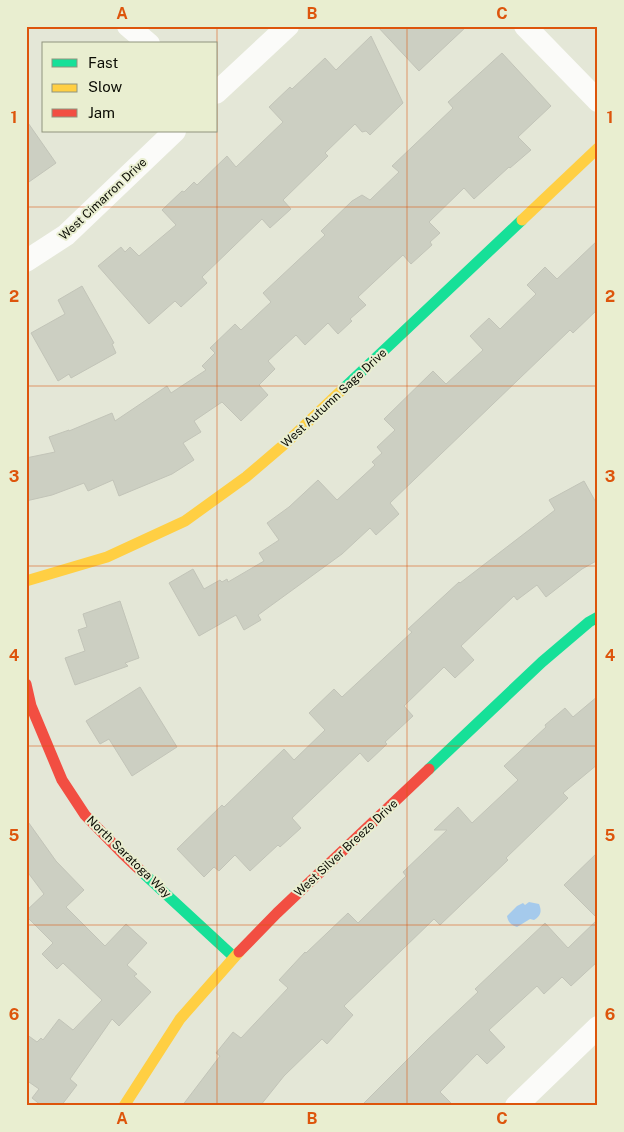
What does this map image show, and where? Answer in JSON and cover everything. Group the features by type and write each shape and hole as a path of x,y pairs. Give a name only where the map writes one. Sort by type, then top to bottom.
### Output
{"street":[{"path":"128,26 147,42"},
{"path":"218,91 288,26"},
{"path":"525,26 598,101"},
{"name":"West Cimarron Drive","path":"26,261 66,235 174,132"},
{"name":"West Autumn Sage Drive","path":"26,581 107,556 185,521 246,477 287,442 598,148"},
{"name":"West Silver Breeze Drive","path":"124,1106 180,1019 234,957 277,913 542,662 589,622 598,617"},
{"name":"North Saratoga Way","path":"26,684 31,706 62,780 85,815 234,957"},
{"path":"516,1106 598,1027"}],"water":[{"path":"529,902 539,904 541,911 538,917 534,920 530,919 517,927 511,924 507,916 517,906 523,903 525,905"}],"building":[{"path":"377,26 467,26 419,71"},
{"path":"371,36 403,103 370,135 366,131 362,132 355,124 325,153 328,156 283,200 291,209 270,228 262,219 202,277 207,283 181,307 175,301 149,324 98,266 121,247 125,252 130,247 139,256 176,225 162,210 194,182 197,185 227,156 236,167 283,122 269,107 290,87 292,89 325,58 336,70"},
{"path":"502,53 551,106 518,137 531,150 474,199 464,188 429,222 440,233 430,242 432,245 411,264 403,255 358,297 366,305 350,319 352,321 338,334 328,323 305,345 296,335 268,361 275,369 259,385 268,395 241,421 222,402 194,421 201,432 183,443 194,460 172,474 119,496 113,480 88,491 84,483 52,495 26,501 26,458 55,452 49,437 69,431 112,413 115,421 167,386 171,393 206,370 202,366 215,353 210,348 235,324 241,330 271,302 263,293 325,235 321,231 352,201 362,195 370,200 399,172 392,166 453,108 448,102"},
{"path":"26,120 56,163 26,184"},
{"path":"598,240 598,309 573,333 570,330 390,503 399,514 376,535 370,528 342,554 258,615 261,620 244,630 236,615 199,636 169,583 193,569 204,589 220,580 222,582 227,579 228,582 264,561 259,553 279,540 267,523 289,507 318,480 337,500 375,465 372,462 382,453 377,447 395,430 384,419 433,371 446,384 483,350 470,336 489,318 500,329 536,294 527,285 545,267 557,279"},
{"path":"82,286 114,343 112,344 116,353 71,378 69,374 58,381 31,333 65,314 58,300"},
{"path":"584,481 598,506 598,560 582,569 546,597 537,585 517,600 514,596 461,646 474,660 455,678 444,667 404,706 413,716 385,742 387,744 368,762 360,753 292,818 301,828 280,847 278,845 250,871 235,855 219,871 214,867 204,877 177,849 284,749 294,760 325,730 309,713 334,689 342,697 412,632 408,629 459,582 555,510 549,500"},
{"path":"120,601 139,658 125,663 128,666 75,685 65,658 85,651 78,630 87,627 83,614"},
{"path":"140,687 177,747 132,776 109,739 100,744 86,721"},
{"path":"598,696 598,764 563,793 568,798 506,858 508,860 440,925 434,919 344,1006 353,1015 327,1044 322,1039 284,1076 260,1106 182,1106 220,1056 216,1053 233,1032 241,1038 288,988 279,980 305,952 348,913 358,923 406,876 403,872 447,830 434,830 458,807 472,823 518,780 504,766 546,727 545,725 565,708 573,717"},
{"path":"26,819 56,861 84,890 66,907 105,946 126,924 147,943 127,965 137,974 134,976 151,992 119,1026 112,1019 70,1079 77,1085 61,1106 42,1106 32,1098 39,1089 26,1080 26,1034 37,1042 41,1038 43,1040 59,1019 73,1030 102,1000 63,963 57,969 42,954 53,943 26,916 26,911 44,894 26,870"},
{"path":"598,852 598,919 564,885"},
{"path":"598,919 598,961 571,986 562,977 544,994 537,986 489,1030 505,1047 487,1064 477,1054 440,1092 454,1106 361,1106 478,992 475,989 545,923 568,948"}],"traffic: fast":[{"path":"343,389 522,220"},
{"path":"429,769 542,662 589,622 598,617"},
{"path":"142,872 234,957"}],"traffic: slow":[{"path":"522,220 598,148"},
{"path":"26,581 107,557 185,521 246,477 287,442 343,389"},
{"path":"124,1106 180,1019 239,952"}],"traffic: jam":[{"path":"26,684 31,706 62,780 85,815 142,872"},
{"path":"239,952 277,913 429,769"}]}
